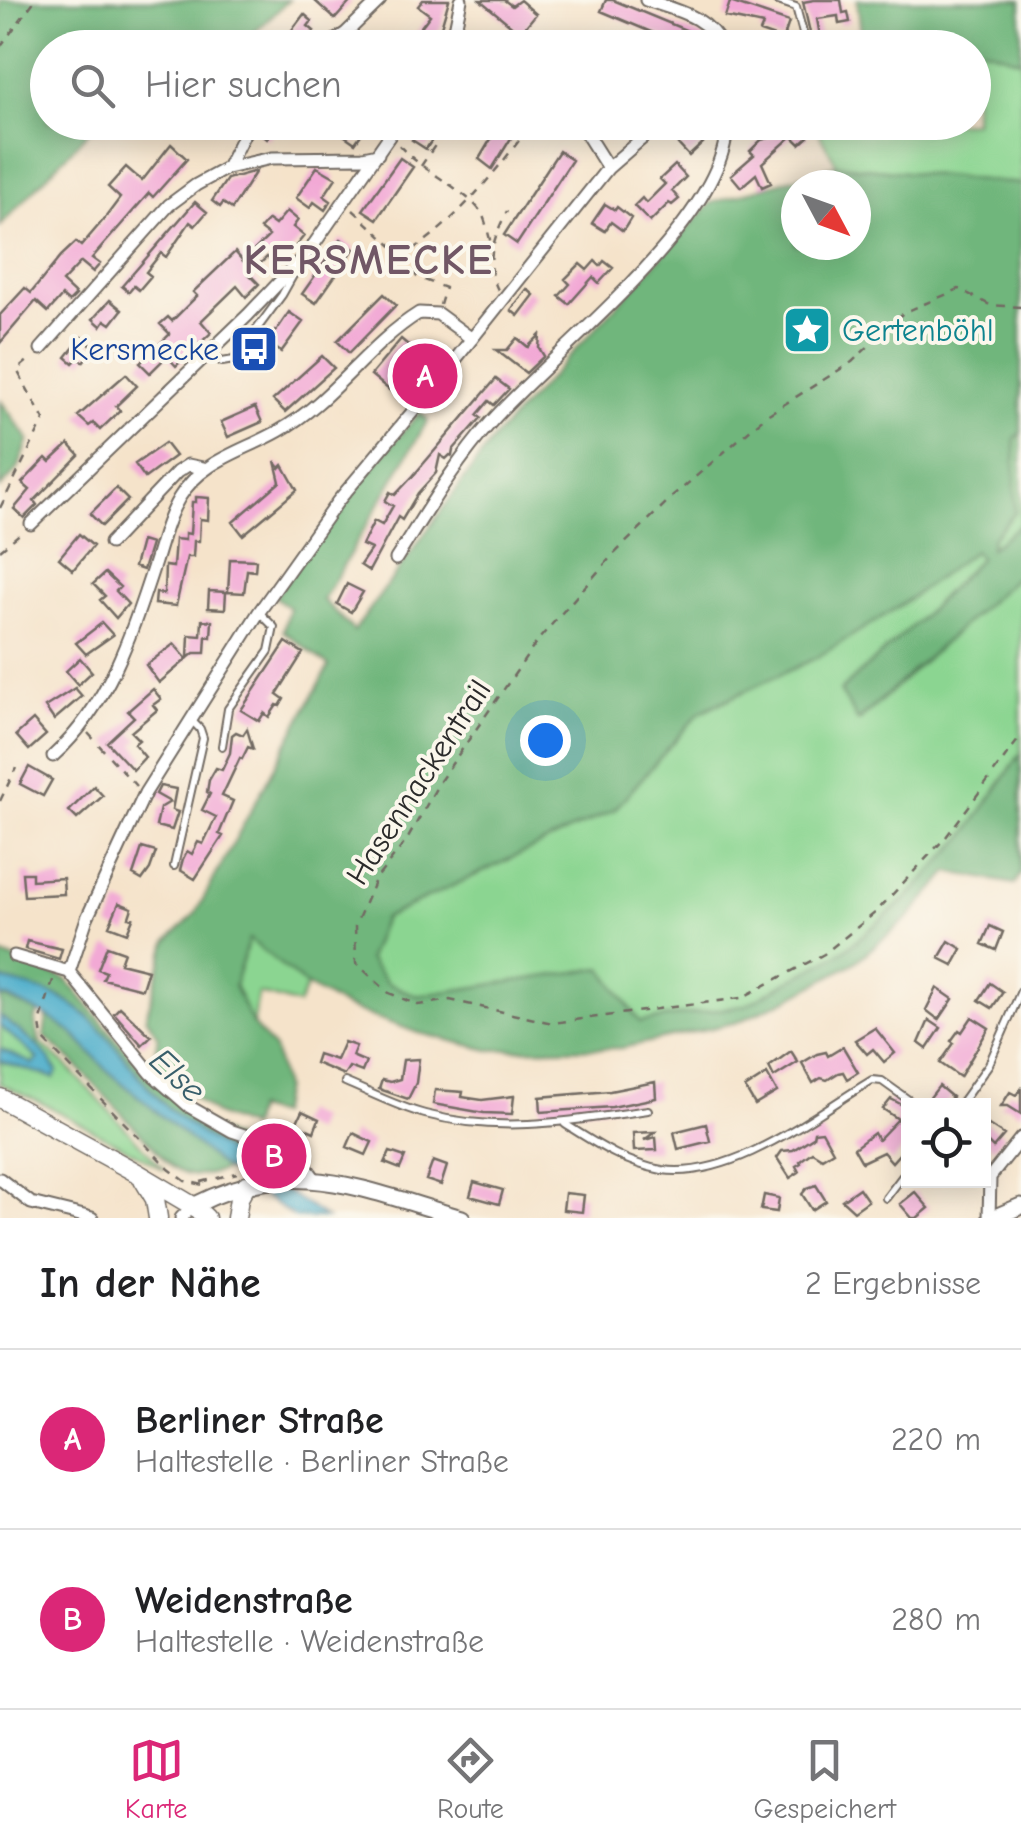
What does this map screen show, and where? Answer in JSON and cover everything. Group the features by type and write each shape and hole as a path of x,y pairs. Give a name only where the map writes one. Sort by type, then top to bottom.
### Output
{"main road":[{"path":"0,1098 139,1174 193,1214"},
{"path":"139,1174 155,1198 158,1218"},
{"path":"227,1187 239,1198 236,1218"}],"street":[{"path":"349,30 380,0"},
{"path":"455,30 461,0"},
{"path":"646,0 701,20 713,30"},
{"path":"227,168 241,140"},
{"path":"31,524 303,257 388,140"},
{"path":"590,140 608,168"},
{"path":"69,972 87,918 145,793 260,612 338,502 608,168 640,140"},
{"path":"396,559 447,478 492,422 674,238 722,156 724,140"},
{"path":"40,350 169,205 196,185 227,168 272,158 378,154"},
{"path":"53,756 82,725 102,692 131,633 167,521 189,483 203,468 304,415 366,355 419,313 438,314 472,339"},
{"path":"110,542 178,472 188,465 203,468"},
{"path":"14,956 69,972 151,1073 190,1107 244,1136 295,1152 315,1179"},
{"path":"1021,1138 990,1178 991,1218 1021,1206"},
{"path":"193,1214 227,1187 283,1178 315,1179 370,1190 462,1218"},
{"path":"0,1179 32,1203 92,1218"}],"lane":[{"path":"775,0 796,7 802,30"},
{"path":"209,352 222,362 234,360 282,295 303,257"},
{"path":"222,746 228,709 272,645 274,627 260,612"},
{"path":"174,866 203,738 200,728 190,719"},
{"path":"965,1098 989,1064 1021,991"},
{"path":"564,1124 628,1160 662,1170 684,1171 705,1169 753,1150 872,1080 905,1098"},
{"path":"345,1082 423,1114 482,1124 564,1124 648,1110"},
{"path":"886,1198 901,1179"}],"path":[{"path":"0,48 35,0"},
{"path":"395,140 420,166 454,188 480,212 491,243 492,279 503,300"},
{"path":"420,166 438,140"},
{"path":"403,256 426,243 518,140"},
{"path":"344,202 403,256 416,277 445,288 438,314"},
{"path":"491,243 507,211"},
{"name":"Hasennackentrail","path":"1021,307 990,306 959,289 904,312 852,362 767,415 610,558 539,639 440,781 407,840 375,880 355,926 356,962 389,993 418,1005 450,1000 552,1023 741,998 824,954 876,912 946,837 1021,736"},
{"path":"0,508 44,420 17,370 40,350"},
{"path":"0,550 31,524"},
{"path":"82,725 130,781"},
{"path":"0,801 16,768"},
{"path":"52,983 40,1022 42,1038 169,1169 186,1181 227,1187"},
{"path":"200,1182 227,1187"}],"green space":[{"path":"0,0 289,0 257,30 30,30 30,140 81,140 0,226"},
{"path":"857,0 1021,0 1021,60 991,51 991,30 861,30"},
{"path":"991,51 1021,60 1021,184 837,165 823,140 991,140"},
{"path":"837,165 1021,184 1021,433 1015,439 1015,513 992,538 990,548 1021,524 1021,572 858,721 840,691 980,558 974,551 901,605 816,658 700,712 614,810 384,918 368,959 387,983 417,996 602,968 640,1022 746,1005 845,950 905,900 965,836 1021,753 1021,873 1015,884 949,872 907,919 854,963 792,997 738,1022 622,1048 489,1050 419,1033 345,1007 307,986 249,939 234,986 253,1025 274,1049 284,1088 278,1115 255,1109 250,1128 215,1114 153,1065 158,1036 146,1017 167,942 195,914 329,666 283,631 289,608 275,597 341,503 420,412 428,420 323,600 354,631 494,438 711,203 781,182 781,260 871,260 871,170 820,170"},
{"path":"0,400 29,440 18,469 0,488"},
{"path":"1021,433 1021,524 990,550 992,538 1015,513 1015,439"},
{"path":"974,550 980,558 841,691 859,721 1021,572 1021,753 965,836 905,900 845,950 746,1005 640,1022 602,968 417,996 387,983 368,959 384,918 614,810 700,712 816,658 901,605"},
{"path":"249,938 307,986 298,1005 258,993 253,1025 234,985"},
{"path":"0,954 66,979 146,1074 186,1111 268,1154 270,1167 246,1166 177,1116 150,1091 89,1017 60,997 0,979"},
{"path":"1,996 38,1012 35,1022 40,1042 35,1044 0,1016"},
{"path":"47,1016 72,1033 107,1070 227,1170 192,1175 172,1167 44,1036"},
{"path":"0,1026 34,1053 37,1063 0,1049"},
{"path":"40,1042 164,1169 0,1084 0,1061 54,1078 54,1066 35,1044"}],"water":[{"path":"0,979 52,994 76,1007 179,1117 326,1218 294,1217 221,1166 107,1070 72,1033 47,1016 0,997"},
{"path":"0,1016 46,1055 57,1072 54,1078 0,1061 0,1049 33,1064 38,1059 0,1026"}],"building":[{"path":"314,0 352,0 335,19"},
{"path":"423,0 449,0 439,30 419,30 430,15 418,6"},
{"path":"480,0 504,0 512,6 520,0 536,14 526,26 531,30 516,30"},
{"path":"606,0 613,0 686,30 646,30 601,11"},
{"path":"841,0 843,13 848,12 850,22 839,24 838,16 817,19 819,30 809,30 803,2"},
{"path":"730,2 789,22 786,30 761,30 763,25 725,17"},
{"path":"304,14 312,21 308,26 313,30 292,30"},
{"path":"412,140 432,140 426,149"},
{"path":"490,140 510,140 492,169 479,159"},
{"path":"683,140 703,143 689,156 678,144"},
{"path":"761,140 788,140 762,163 771,183 762,187 756,174 741,187 731,175 754,155 750,151"},
{"path":"171,144 187,159 153,197 149,193 92,258 100,264 93,272 81,262 62,282 76,295 69,302 62,296 48,312 36,301 0,343 0,315 25,288 31,293 76,242 81,246 120,198 108,187 126,167 142,181"},
{"path":"559,151 572,160 517,244 504,235"},
{"path":"400,158 413,167 377,219 363,210"},
{"path":"675,165 686,177 672,191 679,199 669,203 650,222 634,206 642,198 646,203 665,184 660,179"},
{"path":"317,167 336,178 324,196 331,201 325,210 314,202 310,208 296,198"},
{"path":"256,171 232,209 212,201 227,179"},
{"path":"195,202 207,212 195,226 190,222 166,257 161,253 146,272 151,276 139,290 134,286 129,292 122,286"},
{"path":"605,204 615,210 617,207 631,218 623,231 611,222 605,231 592,223"},
{"path":"287,211 298,220 293,227 304,236 294,248 275,264 267,257 249,274 259,284 246,297 237,286 201,321 211,333 176,366 167,356 150,373 140,363 170,334 160,324 168,317 172,321 197,296 193,292 235,252 243,261 269,236 260,229 268,220 275,225"},
{"path":"341,239 354,249 316,303 302,294"},
{"path":"595,261 600,266 604,261 613,268 599,283 593,277 569,304 559,296 570,284 565,279 580,264 587,270"},
{"path":"527,289 534,295 518,316 511,310"},
{"path":"384,294 396,305 349,353 337,341"},
{"path":"110,300 122,310 111,324 105,320 101,326 93,319"},
{"path":"289,312 303,322 281,352 268,343"},
{"path":"540,335 539,348 544,356 526,373 496,350 507,350 517,338 528,347"},
{"path":"82,337 94,347 83,362 78,358 73,363 66,357"},
{"path":"401,339 429,363 399,398 371,375"},
{"path":"322,356 334,368 285,412 273,400"},
{"path":"126,374 137,386 116,406 120,411 100,430 93,423 89,426 78,416"},
{"path":"496,379 509,389 494,405 489,401 477,415 481,418 452,456 446,459 440,455 436,473 402,520 398,517 369,571 360,565 371,549 362,545 374,521 382,525 393,506 385,501 390,492 395,495 413,476"},
{"path":"255,407 262,422 228,437 221,422"},
{"path":"165,443 175,456 145,478 135,464"},
{"path":"69,444 79,455 34,501 37,505 24,518 14,509 30,490 22,483 46,458 50,462"},
{"path":"275,461 280,468 283,465 297,490 243,535 233,522 280,482"},
{"path":"116,488 128,500 102,526 90,514"},
{"path":"196,497 209,498 208,520 200,519 199,541 194,541 193,557 187,557 176,606 155,604 156,593 164,594 165,566 173,567 175,539 185,540 185,533 190,534 192,502 196,502"},
{"path":"79,534 93,546 73,570 59,558"},
{"path":"141,541 151,544 143,570 134,567"},
{"path":"230,559 256,560 255,571 247,570 244,593 228,592"},
{"path":"105,573 120,587 116,591 128,604 116,618 100,600 105,596 93,584"},
{"path":"347,584 363,592 351,612 337,604"},
{"path":"209,591 226,592 225,609 208,608"},
{"path":"202,620 212,621 211,637 206,636 205,653 194,653 188,658 189,635 201,636"},
{"path":"102,623 113,635 86,654 76,643"},
{"path":"286,642 303,653 277,694 284,699 280,706 269,717 264,713 259,721 241,710"},
{"path":"174,644 187,659 159,683 146,665"},
{"path":"80,658 92,672 78,685 66,671"},
{"path":"75,688 82,696 54,720 45,707"},
{"path":"153,689 161,699 153,705 157,710 131,732 139,740 134,744 145,757 133,770 107,742 134,717 128,711"},
{"path":"33,720 46,735 29,750 16,735"},
{"path":"247,729 253,749 248,747 240,758 222,796 233,801 219,834 223,836 195,879 180,870 187,851 192,854 198,842 203,844 216,817 202,810 210,794 209,780 216,768 222,770 230,753 232,735 243,735"},
{"path":"29,767 52,780 43,796 20,784"},
{"path":"94,786 103,796 77,819 69,811"},
{"path":"160,786 176,789 172,810 178,812 172,830 156,826 160,808 170,802 156,794"},
{"path":"142,848 156,852 142,880 133,875"},
{"path":"22,873 32,873 32,880 63,878 64,894 24,896"},
{"path":"119,903 132,908 127,933 109,926"},
{"path":"990,926 1003,932 996,950 982,944"},
{"path":"27,941 62,949 59,959 25,949"},
{"path":"949,941 962,949 953,965 939,958"},
{"path":"107,946 124,952 120,963 148,970 142,989 103,979 106,972 98,969"},
{"path":"990,983 1003,992 992,1008 979,1000"},
{"path":"937,988 953,999 939,1020 926,1010"},
{"path":"120,1007 151,1036 142,1045 114,1013"},
{"path":"972,1017 989,1028 960,1077 940,1063 954,1043 951,1041"},
{"path":"929,1020 941,1028 927,1049 919,1043"},
{"path":"875,1028 895,1053 884,1062 873,1049 867,1054 855,1040"},
{"path":"344,1042 356,1046 352,1056 366,1062 362,1072 349,1067 344,1075 315,1063 318,1054 336,1060"},
{"path":"843,1047 858,1072 847,1079 843,1072 813,1083 802,1063"},
{"path":"791,1051 798,1062 774,1077 769,1067"},
{"path":"419,1059 416,1083 408,1099 379,1089 382,1080 400,1079 403,1060"},
{"path":"767,1074 777,1092 755,1105 745,1088"},
{"path":"655,1082 656,1098 612,1107 541,1112 540,1097 610,1091"},
{"path":"939,1086 952,1097 951,1098 930,1098"},
{"path":"1021,1089 1021,1114 1001,1106 1010,1092 1016,1095"},
{"path":"435,1090 463,1092 462,1097 482,1100 514,1096 512,1114 433,1104"},
{"path":"891,1099 901,1104 901,1152 892,1162 883,1152 862,1162 854,1148 874,1133 878,1140 898,1119 883,1109"},
{"path":"302,1111 319,1119 314,1132 296,1124"},
{"path":"706,1124 710,1141 678,1149 674,1132"},
{"path":"991,1127 1004,1135 991,1146"},
{"path":"822,1131 833,1151 822,1158 812,1152 800,1161 796,1166 799,1172 790,1178 777,1158 782,1151 793,1150 813,1137 814,1132"},
{"path":"655,1132 644,1140 656,1137 657,1150 634,1151 633,1133"},
{"path":"353,1133 372,1142 366,1155 347,1147"},
{"path":"390,1152 405,1157 400,1169 385,1163"},
{"path":"433,1161 447,1166 441,1185 426,1180"},
{"path":"474,1182 503,1190 499,1204 470,1196"},
{"path":"816,1185 826,1201 812,1210 802,1194"},
{"path":"859,1188 868,1201 854,1211 842,1200"},
{"path":"915,1192 929,1208 912,1218 900,1204"},
{"path":"565,1193 584,1195 582,1212 563,1210"},
{"path":"764,1195 779,1198 777,1212 761,1210"}],"place":[{"name":"Gertenböhl","path":"807,330"},
{"name":"Kersmecke","path":"254,349"},
{"name":"Berliner Straße","path":"425,376"},
{"name":"Weidenstraße","path":"274,1156"}],"district":[{"name":"KERSMECKE","path":"369,259"}],"water label":[{"name":"Else","path":"178,1075"}]}
